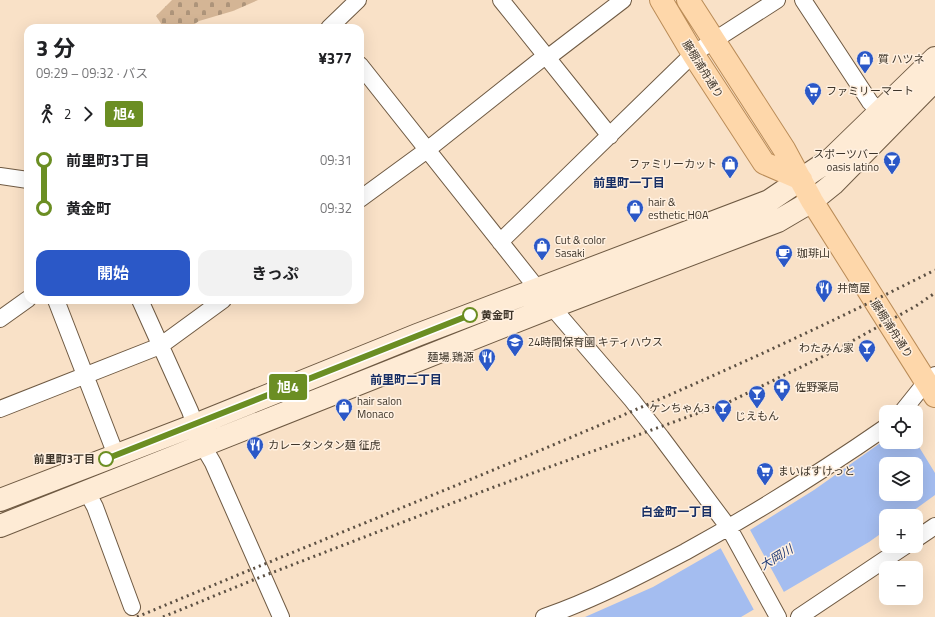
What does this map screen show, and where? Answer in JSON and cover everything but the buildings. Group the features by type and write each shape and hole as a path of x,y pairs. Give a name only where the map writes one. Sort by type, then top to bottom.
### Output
{"main road":[{"name":"藤棚浦舟通り","path":"661,0 693,54 764,163 801,179"},
{"name":"藤棚浦舟通り","path":"688,0 784,149 812,202 932,384"},
{"path":"0,500 195,425 332,369 769,201 831,159 935,58"},
{"path":"0,526 552,307 778,221 812,202 833,184 935,80"}],"street":[{"path":"334,24 358,0"},
{"path":"501,0 545,58 610,136"},
{"path":"364,196 427,150 545,58 623,0"},
{"path":"500,242 693,54 777,0"},
{"path":"803,0 870,102 879,111"},
{"path":"364,70 552,307 632,400 731,532 774,610"},
{"path":"0,176 24,179"},
{"path":"0,319 24,303"},
{"path":"58,304 116,455"},
{"path":"142,304 203,446 213,463 281,617"},
{"path":"0,409 160,346 218,304"},
{"path":"910,405 932,384"},
{"path":"544,617 573,607 731,532 879,432"},
{"path":"87,492 95,507 132,607"},
{"path":"923,534 935,526"},
{"path":"799,617 895,553"}],"green space":[{"path":"172,0 258,0 233,11 199,21 195,24 161,24 156,16"}],"water":[{"name":"大岡川","path":"935,402 935,495 916,509 879,509 879,535 869,542 741,617 585,617 653,587 721,548 814,490 879,444 879,449 923,449 923,427"}],"pier":[{"path":"935,400 935,473 920,449 923,449 923,409"},
{"path":"749,528 785,594 754,610 720,547"}],"railway":[{"path":"137,617 652,403 821,326 935,270"},
{"path":"163,617 253,580 494,487 729,402 834,351 916,306 935,293"}],"bus line":[{"name":"旭4","path":"106,459 470,315"}],"place":[{"name":"質 ハツネ","path":"865,74"},
{"name":"ファミリーマート","path":"813,106"},
{"name":"スポーツバー oasis latino","path":"892,175"},
{"name":"ファミリーカット","path":"730,179"},
{"name":"hair & esthetic HOA","path":"635,223"},
{"name":"Cut & color Sasaki","path":"542,261"},
{"name":"珈琲山","path":"784,268"},
{"name":"井筒屋","path":"824,303"},
{"name":"黄金町","path":"470,315"},
{"name":"24時間保育園 キティハウス","path":"515,357"},
{"name":"わたみん家","path":"867,363"},
{"name":"麺場 鶏源","path":"487,372"},
{"name":"佐野薬局","path":"782,402"},
{"name":"じえもん","path":"757,409"},
{"name":"hair salon Monaco","path":"344,422"},
{"name":"ケンちゃん3","path":"723,423"},
{"name":"前里町3丁目","path":"106,459"},
{"name":"カレータンタン麺 征虎","path":"255,460"},
{"name":"まいばすけっと","path":"765,486"}],"district":[{"name":"前里町一丁目","path":"629,182"},
{"name":"前里町二丁目","path":"406,379"},
{"name":"白金町一丁目","path":"677,511"}]}
